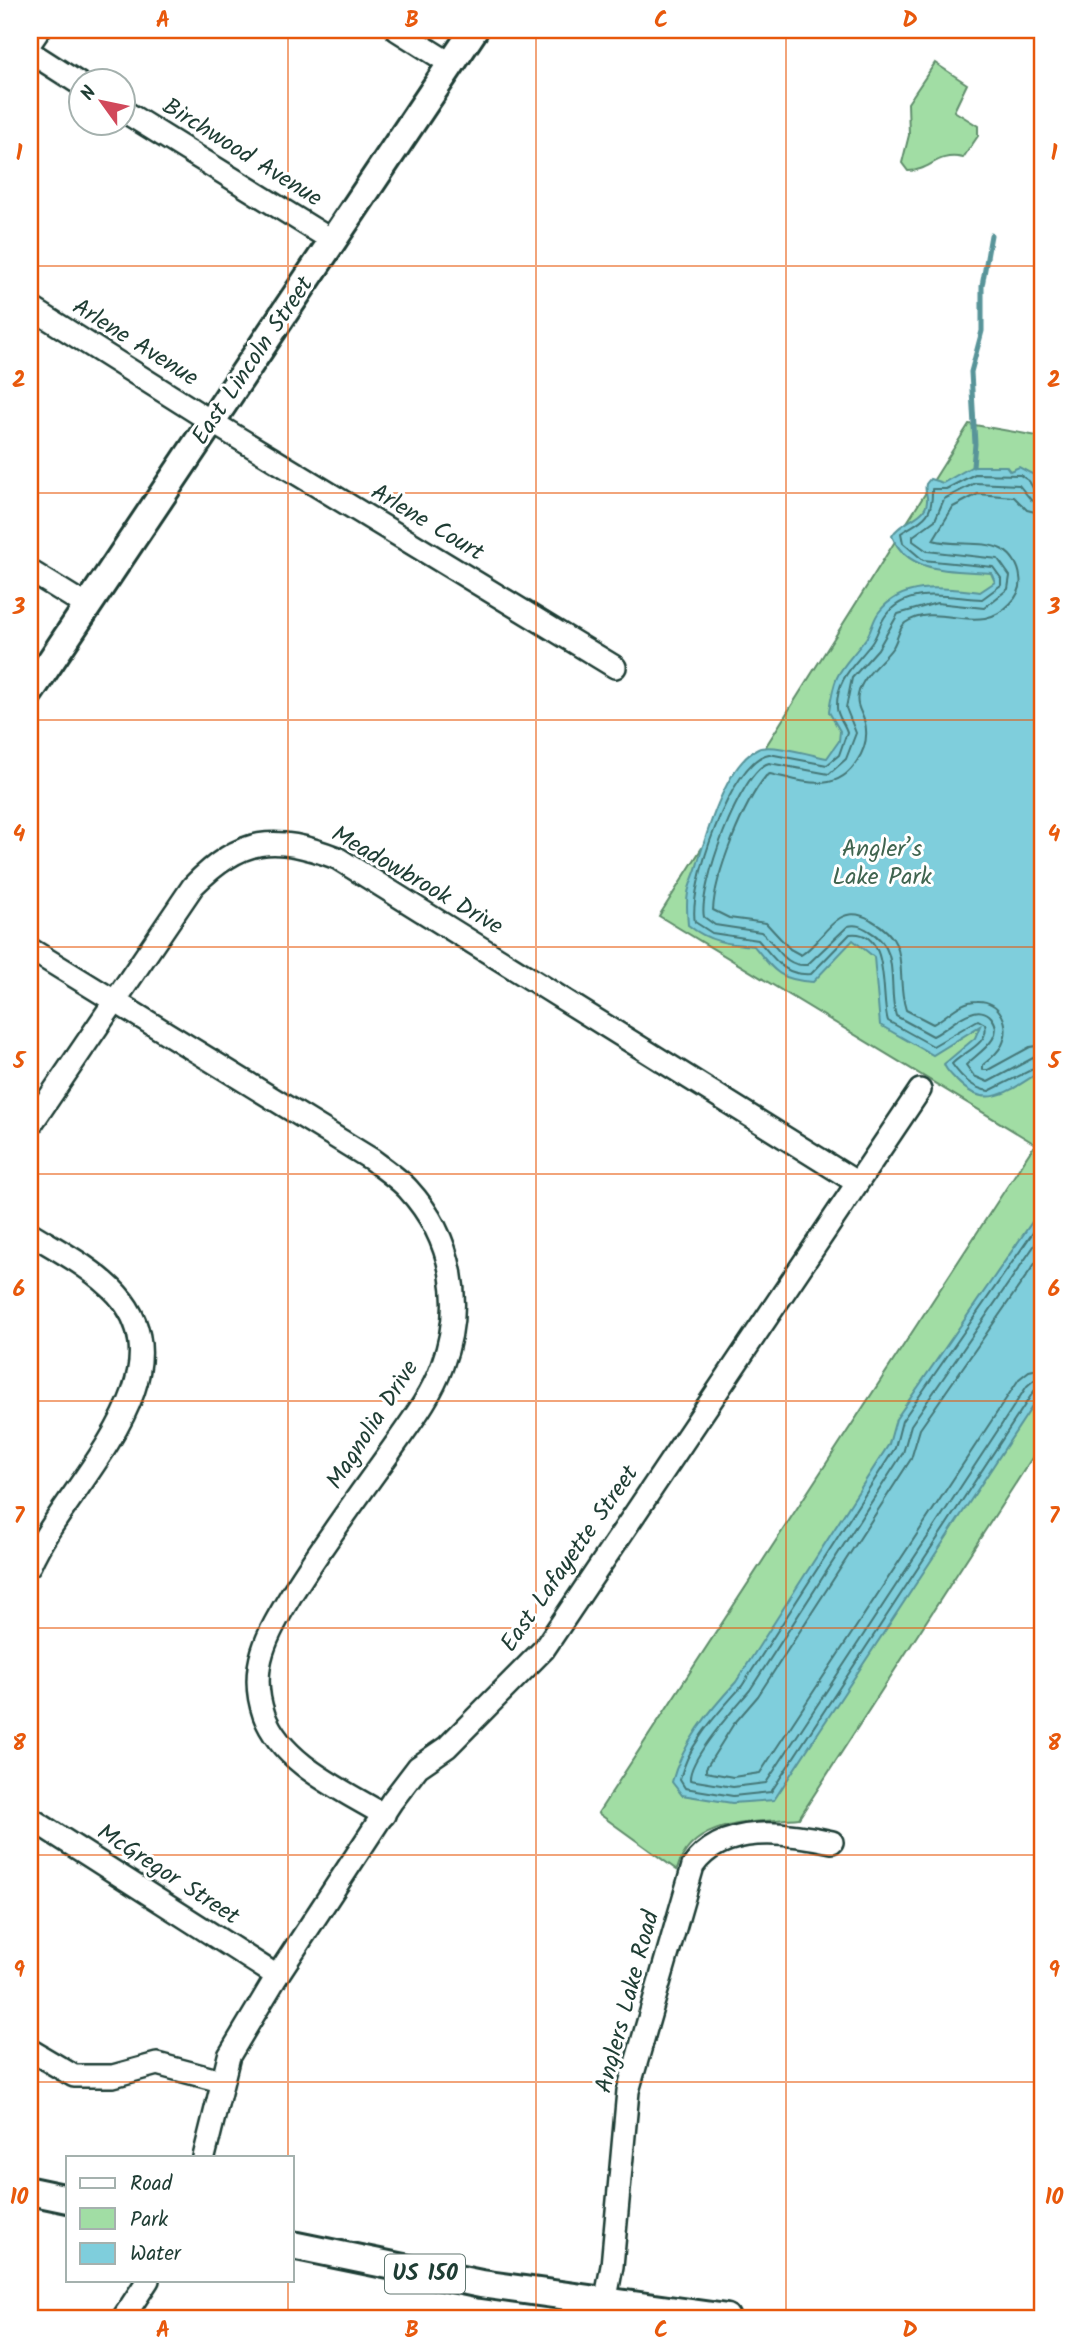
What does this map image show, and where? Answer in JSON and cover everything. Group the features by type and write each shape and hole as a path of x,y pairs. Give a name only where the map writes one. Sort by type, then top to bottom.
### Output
{"main road":[{"name":"East Lincoln Street","path":"30,692 474,30"},
{"path":"30,2191 66,2199"},
{"name":"US 150","path":"294,2245 457,2280 726,2318"}],"street":[{"path":"30,43 39,30"},
{"path":"397,30 451,64"},
{"path":"30,52 66,75"},
{"name":"Birchwood Avenue","path":"136,119 333,241"},
{"name":"Arlene Avenue","path":"30,307 212,422"},
{"name":"Arlene Court","path":"212,422 615,667"},
{"path":"30,571 87,606"},
{"name":"Meadowbrook Drive","path":"30,1126 193,886 217,861 244,848 272,842 297,845 337,859 856,1182"},
{"name":"Magnolia Drive","path":"30,949 371,1159 407,1187 434,1222 451,1264 454,1317 442,1367 403,1433 308,1567 273,1624 262,1646 259,1668 259,1695 264,1716 276,1737 295,1757 316,1773 384,1815"},
{"name":"East Lafayette Street","path":"204,2156 220,2081 229,2056 277,1976 384,1815 418,1767 447,1747 544,1649 920,1090"},
{"path":"30,1233 102,1279 115,1292 126,1304 141,1347 140,1372 133,1396 90,1468 48,1529 30,1565"},
{"name":"McGregor Street","path":"30,1818 277,1976"},
{"name":"Anglers Lake Road","path":"605,2303 612,2266 628,2091 693,1866 713,1844 740,1836 810,1837 832,1842"},
{"path":"30,2050 74,2076 113,2077 157,2064 220,2081"},
{"path":"123,2318 147,2282"}],"green space":[{"path":"935,63 967,84 954,111 978,126 978,136 963,158 940,159 922,168 908,171 902,163 909,135 908,103"},
{"name":"Angler’s Lake Park","path":"969,424 1043,437 1043,1441 799,1818 745,1823 710,1832 684,1853 677,1870 598,1813 1035,1144 659,916"}],"water":[{"path":"973,466 1006,466 1010,471 1019,467 1036,476 1043,492 1043,1070 1000,1095 989,1097 968,1090 949,1073 944,1064 975,1038 980,1026 933,1055 880,1025 874,957 853,940 813,982 802,981 778,973 754,946 719,941 696,931 688,925 687,909 689,889 713,817 737,768 758,749 772,747 827,758 839,741 840,731 829,712 833,688 839,673 867,638 879,612 900,595 913,591 939,588 980,592 995,582 991,573 948,570 921,564 899,549 892,536 926,507 926,484 930,479 943,483"},
{"path":"1043,1206 1043,1390 774,1800 732,1803 682,1795 672,1782 690,1741 736,1682 889,1444 896,1419"}],"waterway":[{"path":"973,466 975,444 971,372 982,331 982,286 991,235"}]}
